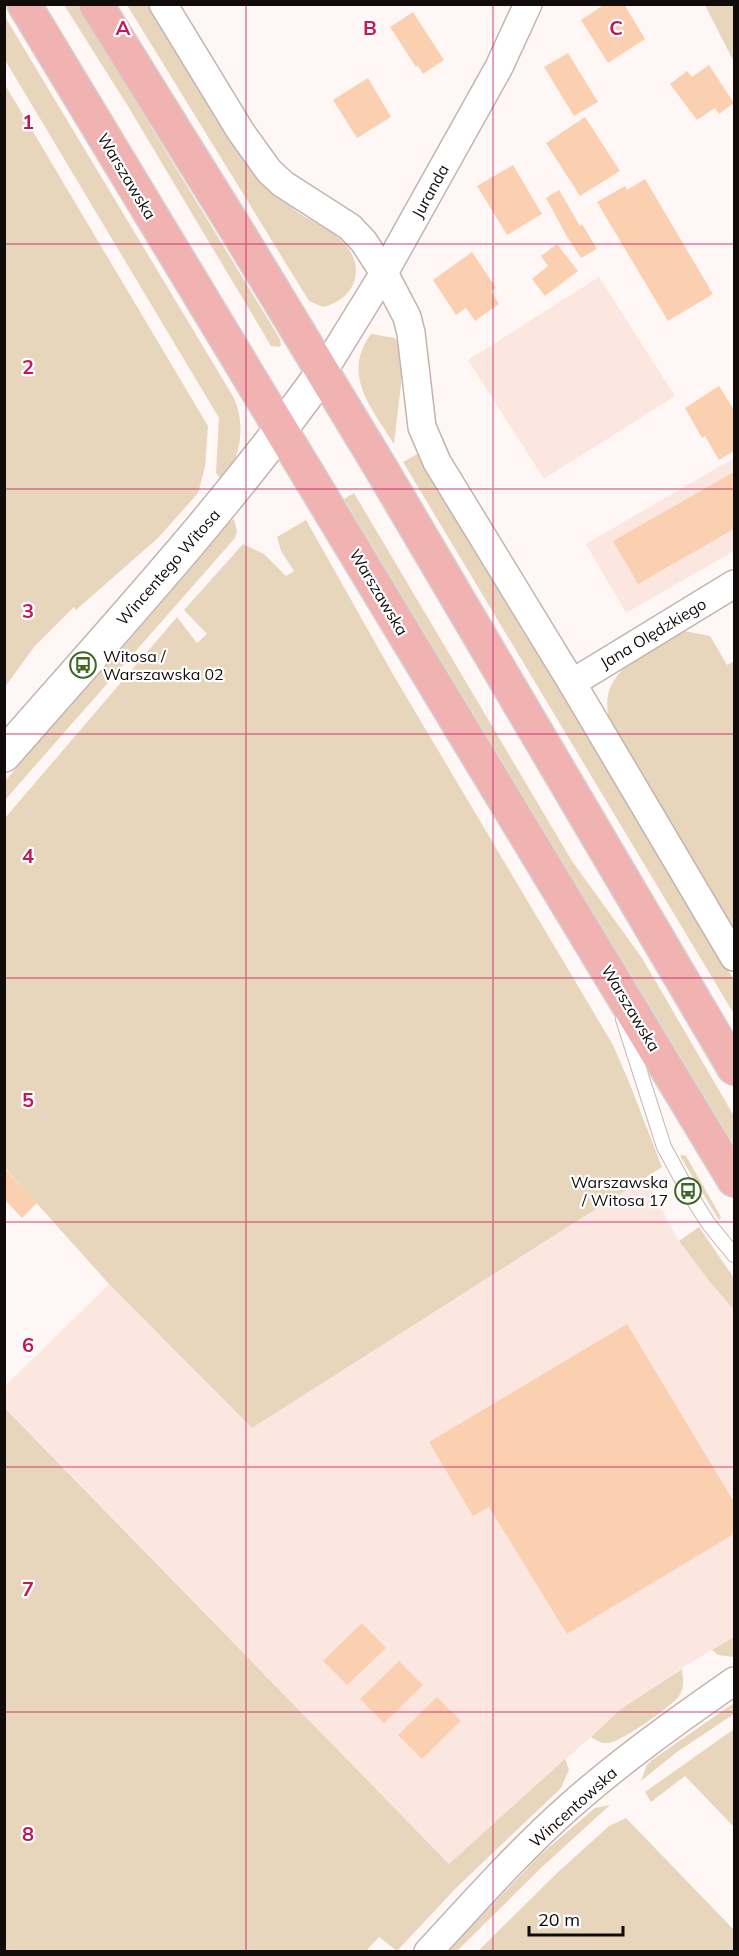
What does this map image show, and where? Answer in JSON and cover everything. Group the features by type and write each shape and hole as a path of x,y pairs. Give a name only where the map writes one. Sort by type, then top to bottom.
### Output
{"main road":[{"name":"Warszawska","path":"24,4 735,1180"},
{"path":"96,4 240,234 323,372 735,1068"}],"street":[{"path":"163,4 241,132 269,171 283,183 350,227 364,242 384,273 407,317 411,333 420,414 425,438 437,462 735,957"},
{"name":"Juranda","path":"323,372 384,273 499,67 528,4"},
{"name":"Wincentego Witosa","path":"4,755 226,500 281,431 323,372"},
{"name":"Jana Olędzkiego","path":"572,683 735,584"},
{"name":"Wincentowska","path":"428,1952 485,1889 570,1805 662,1731 735,1681"}],"lane":[{"path":"607,969 664,1147 703,1215 727,1248 735,1255"}],"shaded area":[{"path":"64,5 77,5 280,339 279,347 271,346 126,103"},
{"path":"127,5 147,5 256,175 292,208 345,244 352,254 356,274 354,283 343,298 323,307 309,301"},
{"path":"705,5 734,5 734,62"},
{"path":"4,15 234,398 240,419 240,441 234,462 223,481 216,473 219,418 5,60"},
{"path":"4,83 208,426 205,467 198,493 158,538 76,610 74,607 34,647 5,687"},
{"path":"599,277 675,396 544,479 468,360"},
{"path":"371,334 395,338 402,348 404,358 394,444 369,404 359,377 362,349"},
{"path":"419,453 734,980 734,1014 403,462"},
{"path":"734,458 734,551 626,613 586,544"},
{"path":"354,493 572,861 642,958 734,1116 734,1145 344,499"},
{"path":"234,519 237,531 235,538 5,800 5,781 227,524"},
{"path":"306,520 394,676 613,1045 662,1167 252,1428 109,1284 5,1168 5,818 177,617 197,643 207,634 184,610 243,544 264,554 286,576 294,571 281,551 277,537"},
{"path":"684,631 710,636 727,665 734,661 734,932 613,732 608,712 608,695 614,681 624,669 652,649"},
{"path":"680,1156 686,1156 721,1217 719,1220"},
{"path":"645,1178 679,1241 734,1310 734,1637 682,1668 621,1710 449,1864 5,1407 5,1386 109,1284 252,1428"},
{"path":"699,1227 734,1278 734,1310 679,1241"},
{"path":"4,1407 449,1864 565,1759 569,1770 561,1788 457,1887 397,1951 379,1937 365,1952 5,1951"},
{"path":"734,1637 734,1657 718,1655 712,1650"},
{"path":"682,1669 681,1693 657,1715 634,1731 608,1743 599,1742 591,1737 621,1709"},
{"path":"734,1703 734,1714 677,1752 641,1781 647,1765 652,1760"},
{"path":"734,1729 734,1827 685,1776 651,1802 645,1792"},
{"path":"610,1805 541,1868 457,1951 447,1952 540,1855 595,1808"},
{"path":"626,1818 734,1930 734,1951 478,1951 556,1874 609,1826"}],"building":[{"path":"605,4 624,4 645,39 608,63 581,20"},
{"path":"413,12 444,60 423,74 390,27"},
{"path":"568,53 598,102 574,116 544,67"},
{"path":"709,65 734,103 719,114 715,108 697,120 670,84 687,71 692,77"},
{"path":"368,78 391,117 357,138 333,100"},
{"path":"585,117 620,171 580,196 546,143"},
{"path":"513,165 542,214 507,235 477,186"},
{"path":"645,179 713,294 668,321 597,202 625,186 627,190"},
{"path":"559,190 580,226 582,224 597,249 581,258 546,198"},
{"path":"557,244 578,271 545,296 532,279 548,266 541,256"},
{"path":"472,252 496,288 491,291 499,304 475,321 466,308 456,315 433,280"},
{"path":"719,386 734,410 734,451 719,460 705,436 702,438 685,408"},
{"path":"734,472 734,529 638,584 613,541"},
{"path":"6,1170 37,1203 22,1218 4,1199 4,1172"},
{"path":"627,1324 734,1502 734,1534 567,1634 489,1507 473,1516 429,1442"},
{"path":"362,1623 386,1648 347,1685 323,1661"},
{"path":"399,1661 423,1685 384,1723 360,1699"},
{"path":"437,1697 461,1721 422,1759 398,1735"}],"place":[{"name":"Witosa / Warszawska 02","path":"83,665"},
{"name":"Warszawska / Witosa 17","path":"688,1191"}]}
